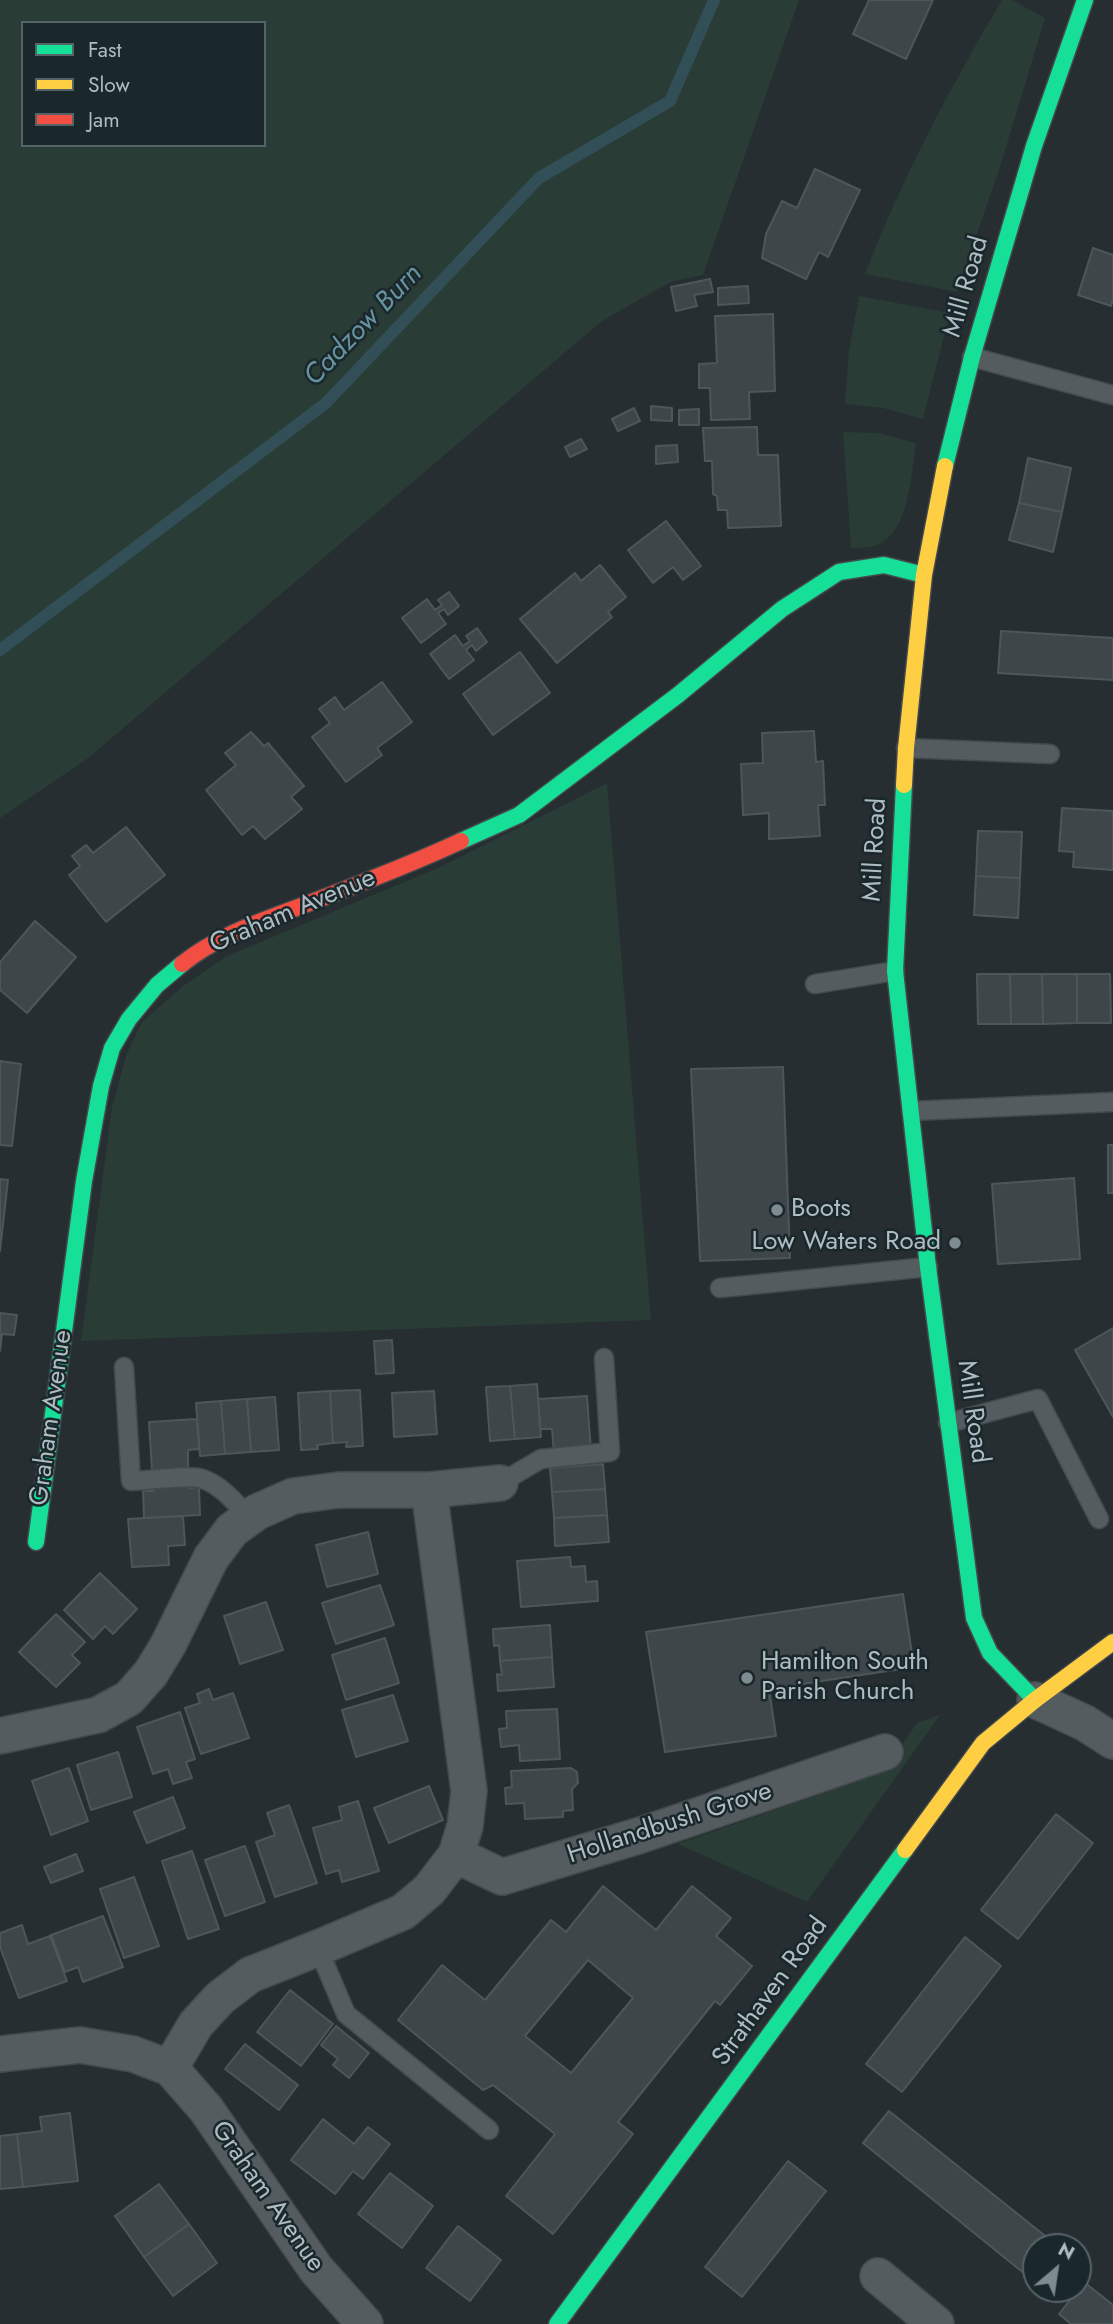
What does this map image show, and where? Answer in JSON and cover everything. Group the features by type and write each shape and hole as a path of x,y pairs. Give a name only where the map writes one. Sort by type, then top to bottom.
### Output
{"main road":[{"name":"Mill Road","path":"1035,1700 990,1653 974,1618 928,1267 895,971 906,748 923,575 951,438 972,357 1034,146 1085,0"},
{"name":"Graham Avenue","path":"36,1542 84,1181 100,1086 112,1048 128,1019 157,985 195,954 257,923 411,864 519,815 678,695 782,609 839,572 884,565 923,575"},
{"path":"1035,1700 1113,1642"},
{"name":"Strathaven Road","path":"557,2324 983,1743 1035,1700"}],"street":[{"path":"0,1736 98,1715 129,1698 151,1673 168,1645 211,1558 232,1530 257,1512 292,1496 339,1490 429,1490 500,1483"},
{"path":"0,2054 80,2045 133,2054 170,2068 196,2024 220,1998 250,1975 402,1912 429,1890 456,1855 469,1791 429,1490"},
{"path":"1035,1700 1085,1723 1113,1741"},
{"name":"Hollandbush Grove","path":"456,1855 502,1877 641,1835 885,1752"},
{"name":"Graham Avenue","path":"170,2068 206,2109 316,2269 365,2324"},
{"path":"878,2276 936,2324"}],"lane":[{"path":"972,357 1113,395"},
{"path":"906,748 1050,754"},
{"path":"815,984 895,971"},
{"path":"911,1111 1113,1102"},
{"path":"720,1288 928,1267"},
{"path":"500,1483 541,1460 610,1452 604,1358"},
{"path":"124,1367 131,1482 200,1477 232,1499 248,1518"},
{"path":"948,1423 1038,1399 1099,1519"},
{"path":"318,1948 346,2014 489,2130"}],"green space":[{"path":"0,0 799,0 703,275 670,282 602,321 87,759 0,818"},
{"path":"1002,0 1012,0 1045,18 1000,167 957,292 865,274 928,134"},
{"path":"859,296 950,313 923,419 883,408 845,404 849,351"},
{"path":"843,432 878,433 916,443 907,502 902,517 886,540 874,546 851,548"},
{"path":"607,783 651,1320 81,1341 112,1107 127,1053 142,1022 183,986 227,956 440,867"},
{"path":"940,1715 807,1902 678,1844 883,1772 917,1723"}],"building":[{"path":"869,0 933,0 906,59 853,34"},
{"path":"815,169 860,190 828,257 819,252 806,279 762,258 766,234 782,201 797,208"},
{"path":"1093,248 1113,255 1111,306 1078,295"},
{"path":"710,279 713,292 694,295 697,306 676,311 671,287"},
{"path":"748,286 749,303 718,305 718,288"},
{"path":"773,314 775,391 749,392 750,419 711,420 710,388 699,388 699,364 717,363 715,316"},
{"path":"651,406 672,408 672,421 651,420"},
{"path":"634,408 640,421 618,431 612,419"},
{"path":"699,409 699,425 679,425 679,410"},
{"path":"757,427 758,455 778,455 781,526 728,528 727,510 718,510 717,496 713,494 712,461 705,461 703,428"},
{"path":"581,439 587,449 570,457 565,447"},
{"path":"677,445 678,462 656,464 656,446"},
{"path":"1028,458 1071,468 1062,512 1019,503"},
{"path":"1019,503 1062,512 1053,552 1009,540"},
{"path":"666,521 701,566 683,580 673,567 653,583 628,550"},
{"path":"600,565 626,597 608,612 612,617 557,663 520,619 575,573 581,581"},
{"path":"449,592 459,606 448,615 444,609 438,613 446,624 421,643 402,618 427,599 435,610 442,605 438,600"},
{"path":"477,628 487,642 476,651 472,645 466,650 474,660 449,679 430,654 455,635 463,646 470,641 466,636"},
{"path":"1001,631 1113,638 1113,680 998,673"},
{"path":"520,652 550,693 493,735 463,694"},
{"path":"382,682 412,722 377,748 382,755 346,782 312,737 330,723 319,709 335,697 344,710"},
{"path":"814,731 816,762 823,761 825,805 818,805 820,836 769,839 769,813 743,815 741,764 763,763 762,733"},
{"path":"251,732 264,746 268,743 304,786 291,797 302,809 265,839 253,826 242,835 206,790 236,765 225,753"},
{"path":"1062,808 1113,811 1113,870 1073,867 1074,852 1059,851"},
{"path":"126,827 165,875 106,922 69,875 80,866 72,856 86,845 93,853"},
{"path":"978,831 1022,832 1020,878 976,876"},
{"path":"976,876 1020,878 1018,918 974,915"},
{"path":"35,921 76,957 27,1013 0,990 0,962"},
{"path":"977,974 1010,974 1011,1024 978,1024"},
{"path":"1010,974 1042,974 1043,1024 1011,1024"},
{"path":"1042,974 1077,974 1077,1023 1043,1024"},
{"path":"1077,974 1110,974 1111,1023 1077,1023"},
{"path":"0,1061 21,1064 12,1146 0,1145"},
{"path":"783,1067 790,1258 700,1261 691,1069"},
{"path":"1108,1145 1113,1145 1113,1193 1108,1193"},
{"path":"1074,1178 1080,1259 998,1264 992,1184"},
{"path":"0,1179 8,1180 0,1251"},
{"path":"0,1313 17,1315 14,1335 2,1334 0,1351"},
{"path":"1113,1328 1113,1417 1075,1350"},
{"path":"392,1340 394,1373 376,1374 374,1341"},
{"path":"537,1384 541,1437 515,1439 510,1386"},
{"path":"510,1386 515,1439 490,1441 486,1387"},
{"path":"360,1390 363,1446 346,1447 347,1442 333,1443 330,1391"},
{"path":"330,1391 333,1443 317,1445 318,1449 301,1450 298,1393"},
{"path":"434,1391 437,1434 394,1437 392,1393"},
{"path":"587,1396 592,1465 555,1467 552,1429 540,1429 538,1399"},
{"path":"275,1397 279,1450 251,1452 247,1399"},
{"path":"247,1399 251,1452 225,1454 221,1401"},
{"path":"221,1401 225,1454 200,1456 196,1403"},
{"path":"197,1419 199,1449 188,1450 188,1469 152,1470 149,1422"},
{"path":"603,1464 605,1489 552,1492 550,1468"},
{"path":"188,1469 189,1488 199,1487 200,1515 144,1518 143,1491 153,1491 152,1470"},
{"path":"605,1489 607,1515 554,1518 552,1492"},
{"path":"607,1515 609,1542 555,1546 554,1518"},
{"path":"183,1516 185,1545 168,1546 169,1565 132,1567 128,1519"},
{"path":"368,1532 378,1574 327,1587 316,1545"},
{"path":"570,1557 571,1567 585,1566 586,1582 597,1581 598,1601 521,1607 517,1561"},
{"path":"100,1573 137,1609 113,1634 105,1626 93,1639 64,1610"},
{"path":"380,1585 394,1625 336,1644 322,1603"},
{"name":"Hamilton South Parish Church","path":"903,1594 914,1667 769,1689 776,1736 665,1752 646,1632"},
{"path":"266,1602 283,1650 240,1664 224,1616"},
{"path":"56,1614 85,1642 72,1655 80,1663 56,1687 19,1652"},
{"path":"550,1625 552,1657 500,1661 499,1645 494,1646 493,1629"},
{"path":"385,1638 399,1683 346,1700 332,1655"},
{"path":"552,1657 554,1687 498,1691 497,1674 502,1675 500,1661"},
{"path":"209,1689 213,1700 233,1693 249,1738 201,1754 185,1708 200,1703 197,1694"},
{"path":"393,1695 408,1741 356,1757 342,1710"},
{"path":"557,1709 560,1759 520,1761 519,1745 501,1747 499,1729 507,1728 506,1711"},
{"path":"180,1712 195,1759 186,1762 192,1778 173,1784 168,1769 153,1774 137,1727"},
{"path":"118,1752 132,1797 91,1810 77,1765"},
{"path":"69,1768 88,1821 51,1835 32,1781"},
{"path":"571,1768 577,1772 578,1783 572,1789 573,1810 563,1811 563,1817 525,1819 524,1803 506,1804 505,1788 512,1787 511,1771"},
{"path":"429,1786 443,1820 389,1843 374,1808"},
{"path":"173,1797 185,1828 147,1843 134,1812"},
{"path":"358,1801 379,1871 342,1882 339,1870 326,1874 313,1828 342,1820 339,1807"},
{"path":"289,1805 317,1883 275,1897 256,1842 275,1835 267,1813"},
{"path":"1056,1814 1093,1843 1018,1939 981,1910"},
{"path":"245,1846 265,1902 225,1916 205,1860"},
{"path":"192,1851 219,1929 188,1939 162,1861"},
{"path":"76,1854 83,1871 51,1883 44,1867"},
{"path":"134,1877 159,1946 124,1958 100,1889"},
{"path":"603,1886 656,1930 692,1886 731,1918 716,1936 752,1966 720,2005 715,2001 618,2122 633,2134 553,2234 506,2196 555,2134 493,2085 483,2090 398,2020 442,1965 485,2000 551,1920 566,1932","holes":["588,1960 633,1998 571,2073 525,2036"]},
{"path":"103,1916 123,1967 83,1982 78,1967 65,1972 51,1935"},
{"path":"22,1925 28,1944 50,1936 67,1981 19,1998 0,1947 0,1933"},
{"path":"965,1937 1001,1966 902,2092 866,2064"},
{"path":"290,1990 333,2024 301,2066 257,2032"},
{"path":"336,2026 369,2053 349,2078 333,2065 338,2059 321,2045"},
{"path":"245,2044 298,2085 279,2110 225,2069"},
{"path":"889,2111 1042,2233 1022,2233 1022,2272 863,2143"},
{"path":"70,2113 78,2181 23,2187 17,2134 42,2131 40,2117"},
{"path":"323,2119 354,2144 368,2127 390,2144 363,2179 353,2171 335,2194 291,2160"},
{"path":"17,2134 23,2187 0,2189 0,2136"},
{"path":"788,2161 826,2191 742,2297 705,2267"},
{"path":"390,2173 433,2206 402,2248 358,2214"},
{"path":"159,2184 189,2224 144,2257 115,2216"},
{"path":"189,2224 217,2263 173,2296 144,2257"},
{"path":"458,2226 501,2260 470,2301 426,2268"},
{"path":"1092,2288 1113,2305 1113,2324 1071,2324 1059,2314 1068,2303 1092,2303"}],"waterway":[{"name":"Cadzow Burn","path":"0,650 326,403 539,178 670,101 714,0"}],"traffic: fast":[{"path":"945,466 972,357 1034,146 1085,0"},
{"path":"461,841 519,815 678,695 782,609 839,572 884,565 924,575"},
{"path":"904,785 895,971 928,1267 974,1618 990,1653 1035,1700"},
{"path":"36,1542 84,1181 101,1086 112,1048 129,1019 157,985 182,964"},
{"path":"557,2324 905,1850"}],"traffic: slow":[{"path":"904,785 924,575 945,466"},
{"path":"905,1850 983,1743 1113,1642"}],"traffic: jam":[{"path":"182,964 196,953 244,928 387,873 461,841"}],"place":[{"name":"Boots","path":"777,1210"},
{"name":"Low Waters Road","path":"955,1243"},
{"name":"Hamilton South Parish Church","path":"747,1678"}]}
